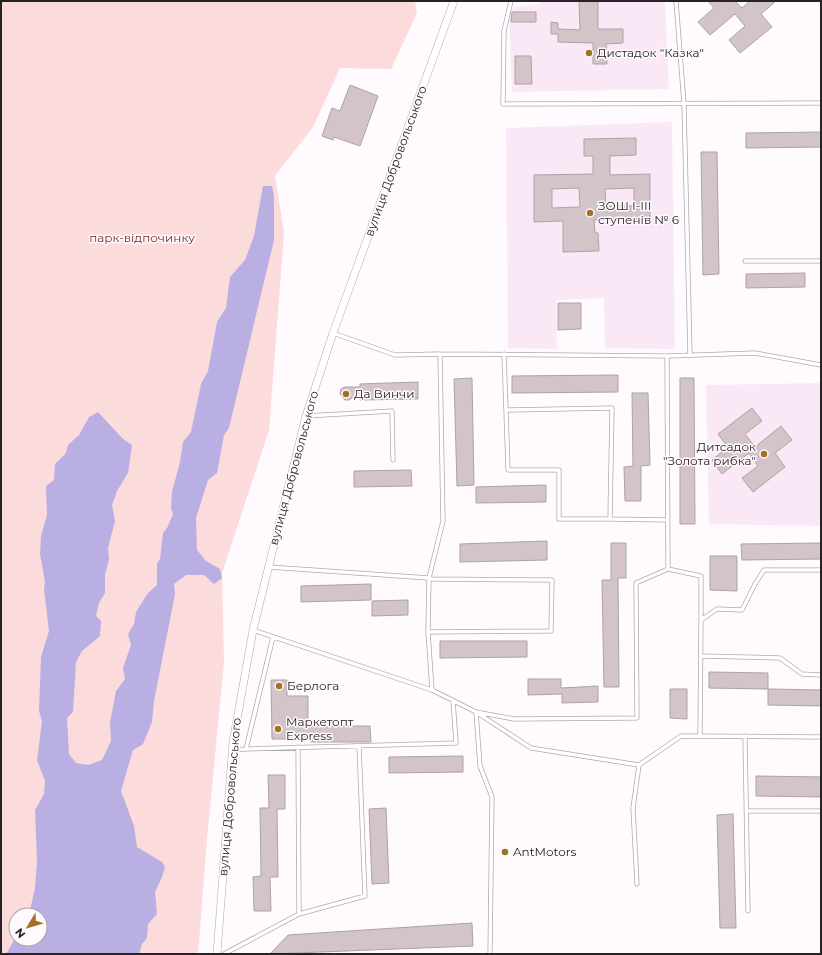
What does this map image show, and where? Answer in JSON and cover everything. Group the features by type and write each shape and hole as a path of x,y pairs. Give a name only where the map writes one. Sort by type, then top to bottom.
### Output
{"street":[{"name":"вулиця Добровольського","path":"217,954 232,750 253,630 306,416 333,333 454,1"}],"lane":[{"path":"511,1 504,31 503,104 821,103"},
{"path":"676,1 684,104 690,354"},
{"path":"745,261 821,260"},
{"path":"333,333 395,355 504,354 667,356 690,354 755,353 821,365"},
{"path":"432,690 428,632 429,578 443,521 440,354"},
{"path":"504,354 508,470 559,470 559,519 668,520"},
{"path":"667,356 668,569"},
{"path":"506,410 612,408 610,519"},
{"path":"306,416 392,411 393,460"},
{"path":"269,567 432,579 552,580 551,631 428,632"},
{"path":"476,712 514,719 636,718 636,583 668,569 701,576 700,736"},
{"path":"701,620 717,609 742,610 764,570 821,570"},
{"path":"253,630 432,690 476,712 531,748 639,764 681,736 821,737"},
{"path":"246,749 274,637"},
{"path":"701,656 780,658 802,674 821,675"},
{"path":"232,750 456,743 453,700"},
{"path":"476,712 480,766 492,797 490,954"},
{"path":"745,736 748,911"},
{"path":"224,954 299,914 365,896 359,746"},
{"path":"298,748 299,914"},
{"path":"637,884 633,808 639,764"},
{"path":"746,811 821,810"}],"shaded area":[{"name":"Дистадок \"Казка\"","path":"541,1 665,1 669,89 512,92 510,12 514,7 540,4"},
{"name":"ЗОШ І-ІІІ ступенів № 6","path":"672,122 675,349 605,348 604,298 556,300 557,349 508,348 506,128"},
{"path":"263,186 272,186 274,196 274,240 229,428 224,435 217,473 208,480 196,518 197,550 206,561 220,569 222,578 214,584 204,575 186,575 174,584 175,594 154,701 152,722 143,744 133,750 121,791 134,826 137,847 162,862 165,867 155,892 157,914 148,924 147,938 142,944 139,954 6,954 10,947 48,947 48,907 31,907 35,888 37,861 35,810 44,794 45,781 37,760 42,721 39,711 41,657 49,631 44,589 45,582 40,554 41,536 47,515 46,486 54,480 55,464 66,453 68,445 79,435 89,417 98,412 123,439 132,445 128,473 117,491 112,505 115,521 108,548 109,559 105,575 105,593 99,603 96,616 101,621 100,636 82,651 76,662 73,712 67,718 69,754 76,763 88,765 102,760 111,741 110,723 116,691 125,679 123,668 131,645 128,634 134,624 136,612 148,593 157,585 157,563 160,559 163,533 167,528 173,514 171,508 172,492 180,462 183,442 191,432 201,384 208,371 217,322 226,308 230,277 245,260 254,236"},
{"name":"Дитсадок \"Золота рибка\"","path":"821,383 821,526 709,524 706,385"}],"green space":[{"name":"парк-відпочинку","path":"1,1 415,1 417,13 391,69 340,68 313,127 275,176 284,232 269,430 222,573 224,662 207,839 198,954 1,954"}],"building":[{"path":"579,1 598,1 598,29 623,29 623,43 606,44 607,64 593,64 593,43 558,42 558,34 551,34 551,22 558,23 558,29 580,30"},
{"path":"708,1 735,1 742,8 750,1 776,1 761,14 772,27 740,53 729,40 745,26 735,14 710,35 698,22 714,8"},
{"path":"512,12 536,12 536,22 511,22"},
{"path":"515,56 531,56 532,84 515,84"},
{"path":"350,85 378,96 360,146 334,137 333,140 322,136 332,108 340,111"},
{"path":"821,132 821,147 746,148 746,133"},
{"path":"636,138 636,155 610,156 610,175 650,174 650,219 594,220 595,233 598,233 599,251 563,252 563,221 534,222 534,175 593,174 593,156 584,156 584,139","holes":["579,188 580,207 552,208 552,189","634,188 634,206 606,206 605,189"]},
{"path":"701,152 717,152 719,274 703,275"},
{"path":"805,273 805,287 746,288 746,274"},
{"path":"558,303 581,303 581,329 558,330"},
{"path":"618,375 618,392 512,393 512,376"},
{"path":"472,378 474,485 457,486 454,379"},
{"path":"680,378 694,378 695,524 680,524"},
{"path":"418,382 418,399 360,400 360,392 349,400 345,400 340,394 341,389 345,387 360,387 360,384"},
{"path":"632,393 648,393 650,465 641,466 641,501 625,501 624,467 633,466"},
{"path":"752,408 762,421 745,434 755,447 781,426 792,440 775,453 785,467 753,492 742,478 758,466 749,453 722,474 712,460 728,447 718,434"},
{"path":"411,470 412,486 354,487 354,471"},
{"path":"546,485 546,502 476,503 476,487"},
{"path":"547,541 547,560 460,562 460,544"},
{"path":"611,543 626,543 626,578 618,578 619,687 604,687 602,580 611,580"},
{"path":"821,543 821,559 742,560 741,544"},
{"path":"710,556 737,556 737,591 710,590"},
{"path":"371,584 371,600 301,602 301,586"},
{"path":"408,600 408,615 372,616 372,601"},
{"path":"440,641 527,641 527,657 440,658"},
{"path":"709,672 768,673 768,689 709,688"},
{"path":"528,679 561,679 561,688 598,686 598,702 562,703 562,694 528,695"},
{"path":"271,680 287,680 287,696 308,696 308,726 370,726 371,742 311,742 311,739 272,739"},
{"path":"670,689 687,689 687,719 670,718"},
{"path":"768,689 821,690 821,706 768,705"},
{"path":"463,756 463,772 389,773 389,757"},
{"path":"268,775 285,775 285,809 277,809 278,877 270,877 271,911 254,911 253,877 261,876 260,808 269,808"},
{"path":"756,776 821,777 821,797 756,796"},
{"path":"386,808 389,883 372,884 369,809"},
{"path":"733,814 736,928 720,928 717,815"},
{"path":"472,923 473,946 270,954 288,935"}],"place":[{"name":"Дистадок \"Казка\"","path":"589,53"},
{"name":"ЗОШ І-ІІІ ступенів № 6","path":"590,213"},
{"name":"Да Винчи","path":"346,394"},
{"name":"Дитсадок \"Золота рибка\"","path":"764,454"},
{"name":"Берлога","path":"279,686"},
{"name":"Маркетопт Express","path":"278,729"},
{"name":"AntMotors","path":"505,852"}]}
